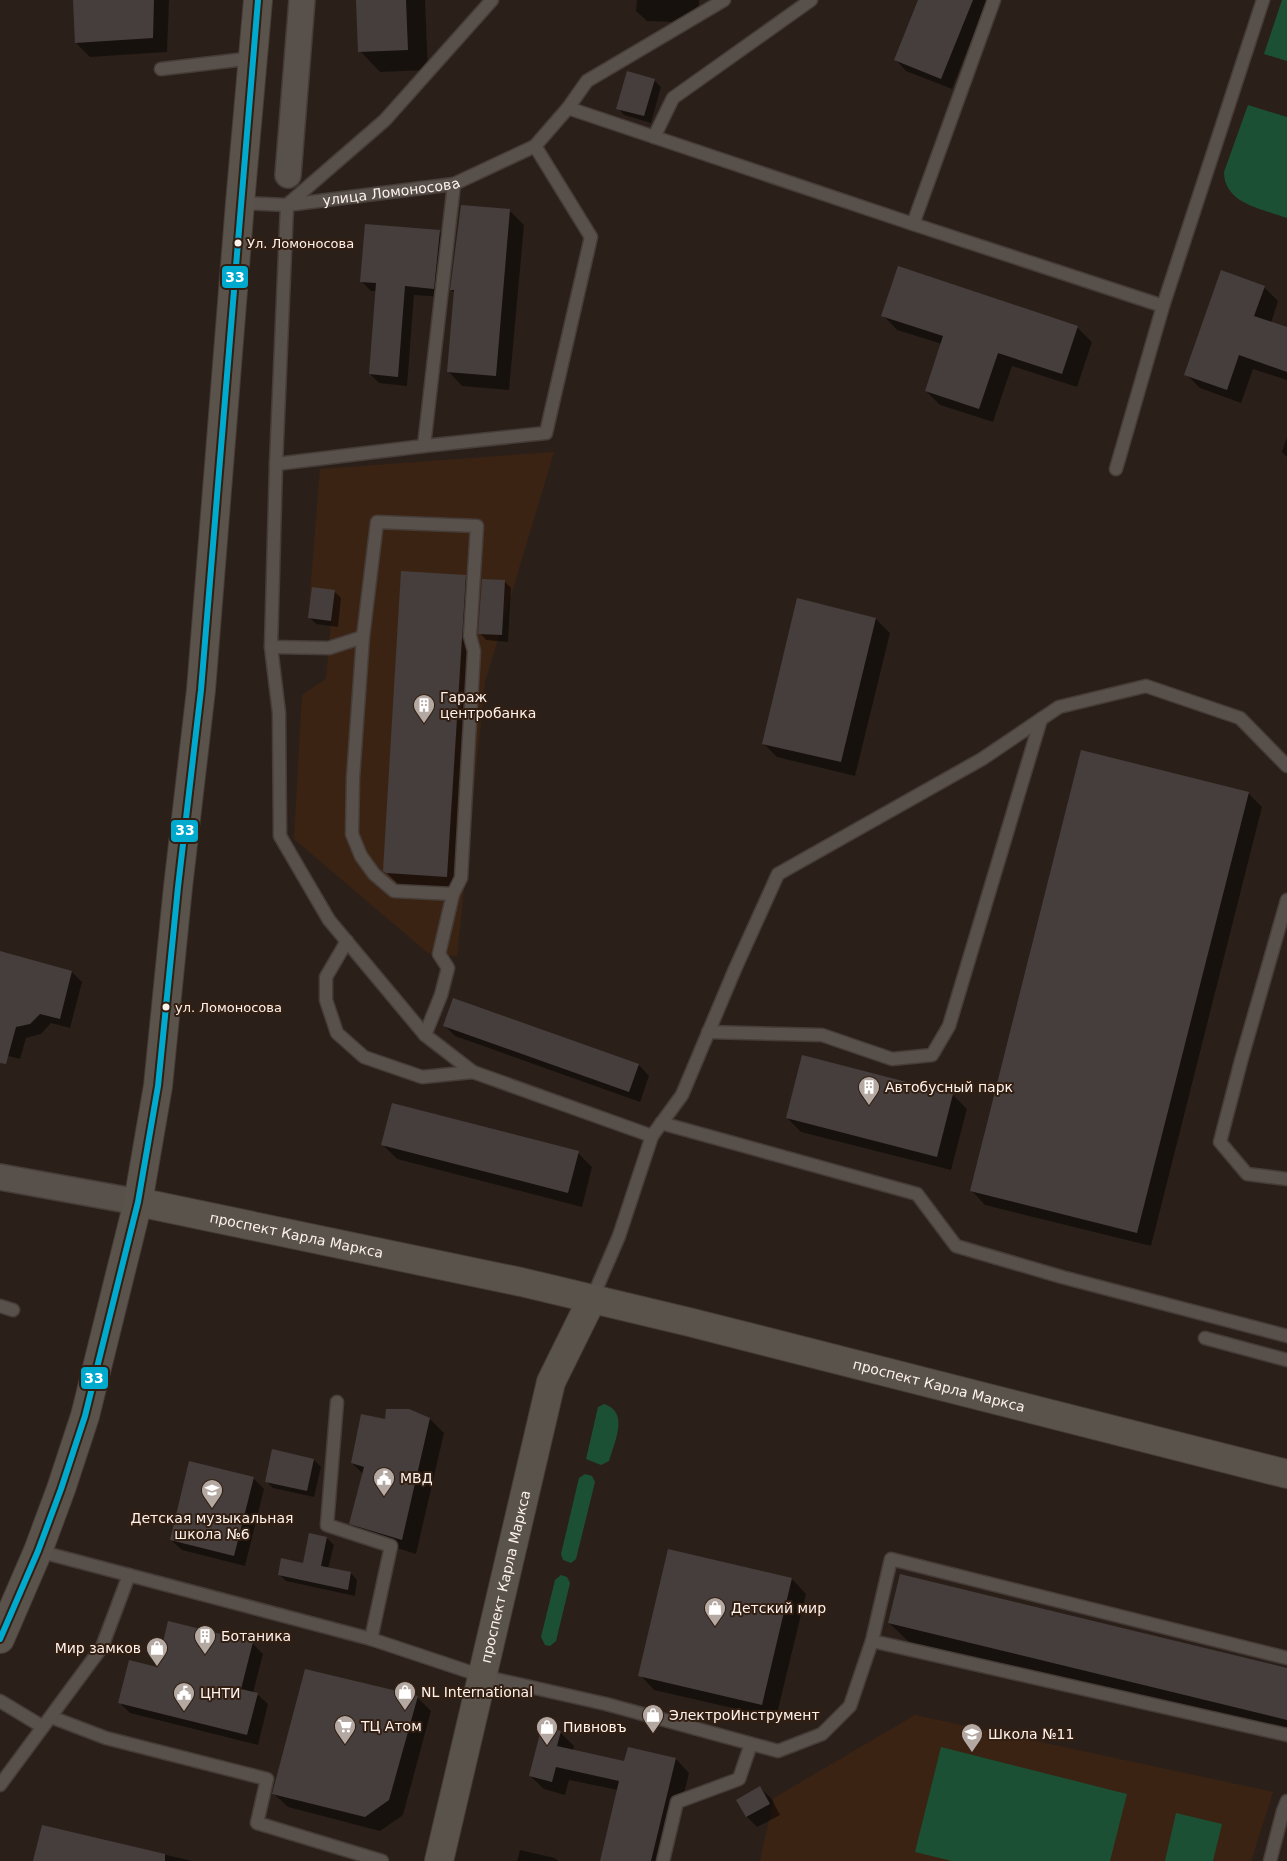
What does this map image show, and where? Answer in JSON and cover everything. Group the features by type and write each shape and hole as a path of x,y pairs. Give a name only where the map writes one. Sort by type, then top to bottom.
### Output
{"main road":[{"path":"0,1639 38,1551 85,1416 138,1202 159,1077 178,887 201,690 258,0"},
{"name":"проспект Карла Маркса","path":"138,1202 511,1280 592,1299 1287,1474"},
{"name":"проспект Карла Маркса","path":"439,1861 551,1382 592,1299"}],"street":[{"path":"288,175 302,0"},
{"name":"проспект Карла Маркса","path":"0,1177 138,1202"}],"lane":[{"name":"улица Ломоносова","path":"287,205 385,120 492,0"},
{"name":"улица Ломоносова","path":"287,205 454,184 535,146 568,108 587,81 724,0"},
{"path":"654,137 673,98 811,0"},
{"path":"913,224 994,0"},
{"path":"1116,469 1163,306 1263,0"},
{"path":"161,69 254,58"},
{"path":"568,108 1163,306"},
{"path":"276,464 546,433 591,237 535,146"},
{"path":"424,446 454,184"},
{"path":"240,203 287,205 276,464 271,647 279,713 280,836 329,920 425,1035 472,1072 652,1136"},
{"path":"425,1035 441,995 448,968 439,954 453,894 460,878 474,651 470,636 476,526 377,522 363,637 353,778 352,834 361,856 374,874 394,891 453,894"},
{"path":"271,647 329,648 363,637"},
{"path":"592,1299 619,1236 652,1136 682,1095 734,969 778,874 982,759 1059,707 1146,686 1240,718 1287,766"},
{"path":"708,1032 822,1035 892,1059 932,1055 949,1026 1041,719"},
{"path":"1286,904 1220,1142 1247,1174 1287,1179"},
{"path":"347,942 326,977 326,1000 337,1033 364,1057 422,1077 472,1072"},
{"path":"661,1123 917,1194 956,1246 1062,1277 1287,1336"},
{"path":"1205,1338 1287,1360"},
{"path":"337,1402 327,1525 391,1546 371,1639"},
{"path":"38,1551 371,1639 482,1676 606,1704 778,1751 822,1734 850,1706 872,1641 891,1559 1287,1658"},
{"path":"0,1785 102,1647 129,1575"},
{"path":"872,1641 1287,1736"},
{"path":"0,1701 43,1727"},
{"path":"51,1716 106,1738 267,1779 257,1823 382,1861"},
{"path":"663,1861 677,1802 739,1779 751,1744"},
{"path":"1270,1861 1287,1801"}],"shaded area":[{"path":"554,452 485,682 457,956 428,953 294,839 302,695 326,679 331,621 308,618 320,469"},
{"name":"Школа №11","path":"915,1715 1273,1792 1251,1861 760,1861 774,1798"}],"green space":[{"path":"1282,0 1287,0 1287,61 1264,54"},
{"path":"1248,105 1287,117 1287,218 1246,204 1230,191 1226,183 1224,172"},
{"path":"604,1404 612,1408 616,1414 618,1429 609,1461 601,1465 586,1459 598,1407"},
{"path":"585,1474 592,1476 595,1482 576,1559 571,1563 563,1560 561,1554 579,1478"},
{"path":"561,1575 567,1577 570,1583 556,1641 550,1646 545,1645 541,1637 555,1580"},
{"path":"941,1747 1127,1794 1110,1861 952,1861 915,1852"},
{"path":"1176,1813 1222,1824 1213,1861 1165,1861"}],"building":[{"path":"73,0 154,0 153,38 75,43"},
{"path":"356,0 406,0 408,50 358,52"},
{"path":"918,0 973,0 941,79 894,60"},
{"path":"627,71 655,79 644,116 616,109"},
{"path":"461,205 510,209 496,376 447,372 454,290 450,290"},
{"path":"365,224 440,230 434,289 405,286 398,377 369,374 376,283 360,282"},
{"path":"898,266 1078,326 1062,374 998,353 979,409 925,391 943,336 881,316"},
{"path":"1221,270 1265,286 1254,316 1287,327 1287,372 1239,355 1227,390 1184,375"},
{"name":"Гараж центробанка","path":"401,571 466,575 447,877 386,873 383,871"},
{"path":"482,579 505,580 502,635 478,634"},
{"path":"312,587 335,590 331,621 308,618"},
{"path":"797,598 876,618 841,762 762,744"},
{"name":"Автобусный парк","path":"1081,750 1249,792 1137,1233 970,1191"},
{"path":"0,951 72,971 60,1019 40,1014 30,1024 16,1027 6,1064 0,1063"},
{"path":"453,998 639,1064 629,1092 443,1026"},
{"name":"Автобусный парк","path":"802,1055 953,1094 937,1157 786,1118"},
{"path":"392,1103 579,1151 568,1193 381,1145"},
{"name":"МВД","path":"386,1409 409,1409 430,1418 402,1540 349,1524 364,1467 351,1463 361,1414 385,1419"},
{"path":"272,1449 314,1459 307,1491 265,1482"},
{"name":"Детская музыкальная школа №6","path":"189,1461 254,1477 234,1556 170,1540"},
{"path":"309,1533 327,1537 321,1566 351,1572 348,1590 278,1575 281,1558 303,1563"},
{"name":"Детский мир","path":"668,1549 792,1578 762,1705 638,1676"},
{"path":"900,1574 1287,1668 1287,1720 888,1623"},
{"path":"168,1621 253,1642 241,1689 258,1693 247,1735 118,1703 129,1660 157,1667"},
{"name":"ТЦ Атом","path":"305,1669 418,1696 389,1800 365,1817 272,1794"},
{"path":"542,1726 561,1731 557,1746 624,1761 628,1747 676,1758 651,1861 600,1861 619,1781 556,1767 552,1782 529,1776"},
{"path":"760,1786 770,1804 746,1817 736,1800"},
{"path":"42,1825 165,1854 165,1861 33,1861"}],"transit line":[{"name":"33","path":"0,1639 38,1551 85,1416 138,1202 158,1086 178,887 201,690 258,0"}],"place":[{"name":"Ул. Ломоносова","path":"238,243"},
{"name":"Гараж центробанка","path":"424,724"},
{"name":"ул. Ломоносова","path":"166,1007"},
{"name":"Автобусный парк","path":"869,1106"},
{"name":"МВД","path":"384,1497"},
{"name":"Детская музыкальная школа №6","path":"212,1509"},
{"name":"Детский мир","path":"715,1627"},
{"name":"Ботаника","path":"205,1655"},
{"name":"Мир замков","path":"157,1667"},
{"name":"NL International","path":"405,1711"},
{"name":"ЦНТИ","path":"184,1712"},
{"name":"ЭлектроИнструмент","path":"653,1734"},
{"name":"ТЦ Атом","path":"345,1745"},
{"name":"Пивновъ","path":"547,1746"},
{"name":"Школа №11","path":"972,1753"}]}
